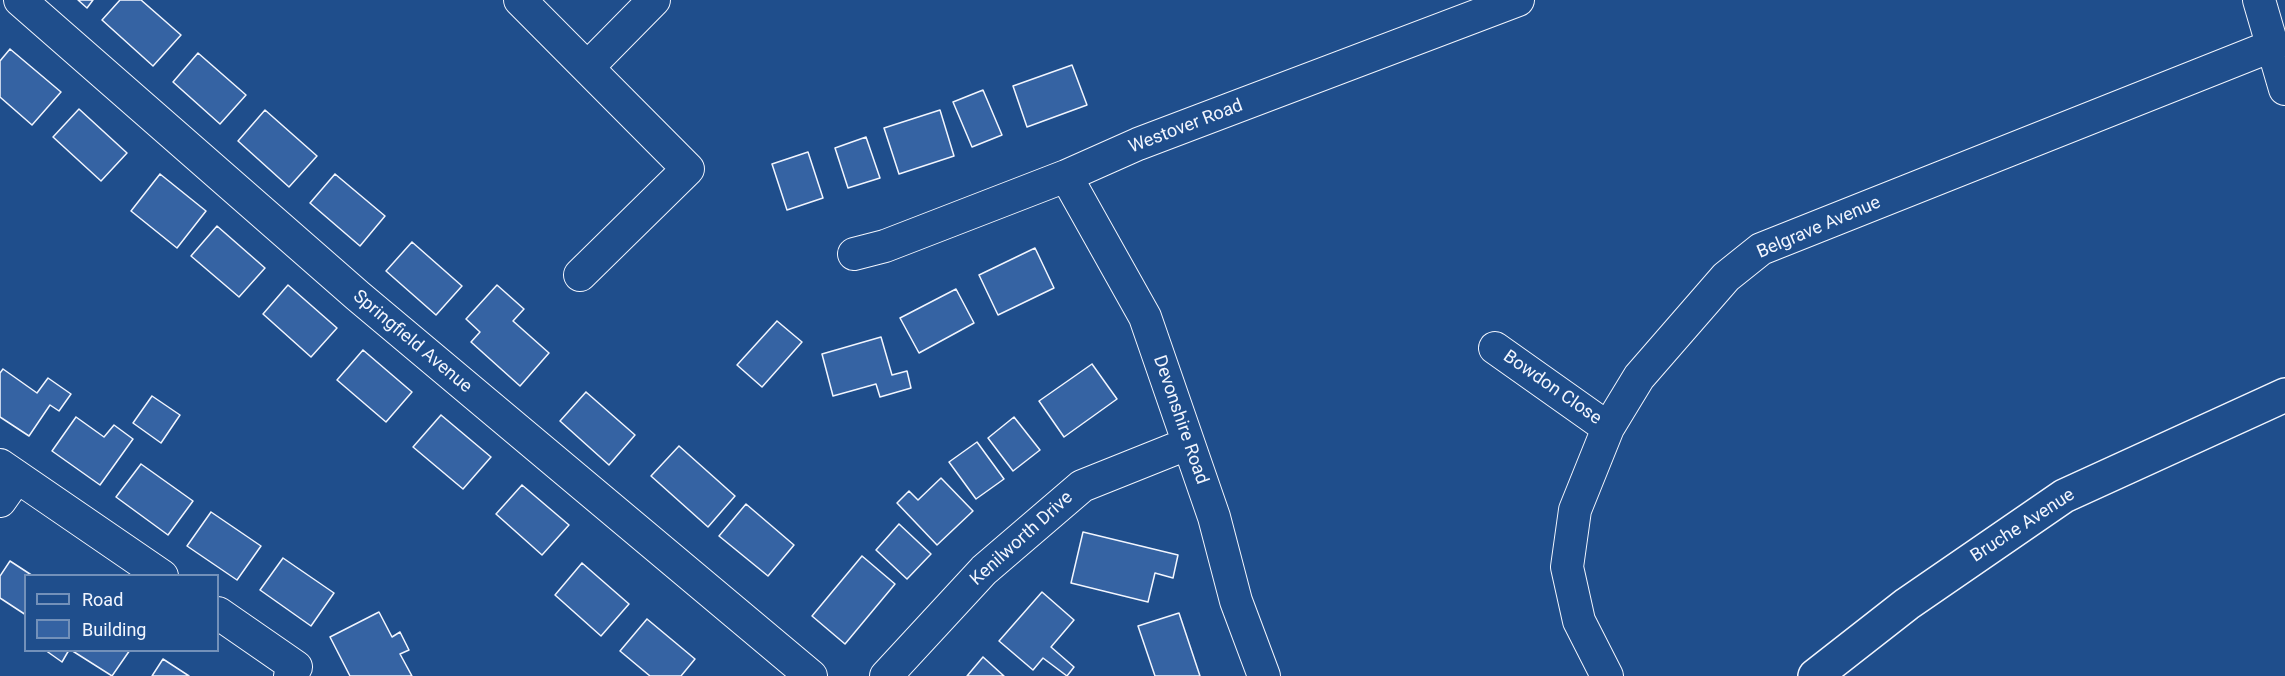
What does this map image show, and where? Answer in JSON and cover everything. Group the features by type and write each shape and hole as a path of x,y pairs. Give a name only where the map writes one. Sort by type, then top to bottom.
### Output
{"street":[{"name":"Springfield Avenue","path":"20,0 358,296 811,676"},
{"path":"520,0 688,169 580,275"},
{"path":"588,67 654,0"},
{"name":"Westover Road","path":"854,254 885,246 1066,176 1138,144 1518,0"},
{"path":"2259,0 2285,89"},
{"name":"Belgrave Avenue","path":"1607,676 1579,621 1567,567 1575,510 1608,428 1639,377 1726,277 1761,249 2274,45"},
{"name":"Devonshire Road","path":"1066,176 1145,317 1214,517 1236,602 1264,676"},
{"name":"Bowdon Close","path":"1495,348 1608,428"},
{"name":"Bruche Avenue","path":"1821,674 1907,604 2064,496 2285,395"},
{"name":"Kenilworth Drive","path":"886,676 984,570 1082,486 1187,444"},
{"path":"6,481 159,574"},
{"path":"219,614 293,671"}],"building":[{"path":"78,0 93,0 87,8"},
{"path":"120,0 141,0 181,35 153,66 102,20"},
{"path":"10,49 61,92 32,125 0,97 0,61"},
{"path":"198,53 246,95 220,124 173,82"},
{"path":"1072,65 1087,105 1027,127 1013,86"},
{"path":"983,90 1002,135 972,147 953,102"},
{"path":"79,109 127,153 101,181 53,137"},
{"path":"265,110 317,156 289,187 238,141"},
{"path":"940,110 954,156 899,174 884,128"},
{"path":"866,137 880,178 848,188 835,148"},
{"path":"808,152 823,198 787,210 772,164"},
{"path":"160,174 206,211 177,248 131,211"},
{"path":"335,174 385,216 360,246 310,203"},
{"path":"217,226 265,268 239,297 191,256"},
{"path":"412,242 462,286 436,315 386,271"},
{"path":"1035,248 1054,288 998,315 979,275"},
{"path":"288,285 337,328 311,357 263,314"},
{"path":"497,285 524,309 513,321 549,353 520,386 471,342 480,332 466,319"},
{"path":"956,289 974,323 919,353 900,318"},
{"path":"777,321 802,342 762,387 737,365"},
{"path":"881,337 892,375 907,371 911,388 880,397 876,384 833,396 822,354"},
{"path":"363,350 412,392 386,422 337,380"},
{"path":"1092,364 1117,399 1064,437 1039,401"},
{"path":"3,369 37,393 48,378 71,394 59,411 50,405 29,436 0,417 0,373"},
{"path":"586,392 635,435 609,465 560,421"},
{"path":"152,396 180,415 161,443 133,423"},
{"path":"441,415 491,457 463,489 413,447"},
{"path":"76,417 104,437 114,425 133,439 100,485 52,451"},
{"path":"1014,417 1040,450 1013,471 988,438"},
{"path":"977,442 1004,479 976,499 949,462"},
{"path":"679,446 735,496 708,527 651,476"},
{"path":"141,464 193,501 168,535 116,497"},
{"path":"941,478 973,511 937,545 897,503 909,491 918,500"},
{"path":"522,485 569,525 542,555 496,514"},
{"path":"746,504 794,545 768,576 719,536"},
{"path":"211,512 261,546 237,580 187,546"},
{"path":"899,524 931,554 907,579 876,550"},
{"path":"1083,532 1178,555 1173,578 1155,573 1148,602 1071,583"},
{"path":"862,556 895,584 845,644 812,616"},
{"path":"283,558 334,593 311,626 260,590"},
{"path":"10,561 30,574 24,574 24,614 0,598 0,576"},
{"path":"582,563 629,604 601,636 555,595"},
{"path":"1042,592 1074,620 1051,647 1074,667 1067,676 1043,658 1033,670 999,641"},
{"path":"379,612 392,637 400,632 409,650 400,654 412,676 350,676 330,637"},
{"path":"1179,613 1200,676 1155,676 1138,626"},
{"path":"647,619 695,659 681,676 650,676 620,651"},
{"path":"48,652 68,652 62,662"},
{"path":"74,652 129,652 112,676"},
{"path":"983,657 1004,676 967,676"},
{"path":"163,659 189,676 152,676"}]}
